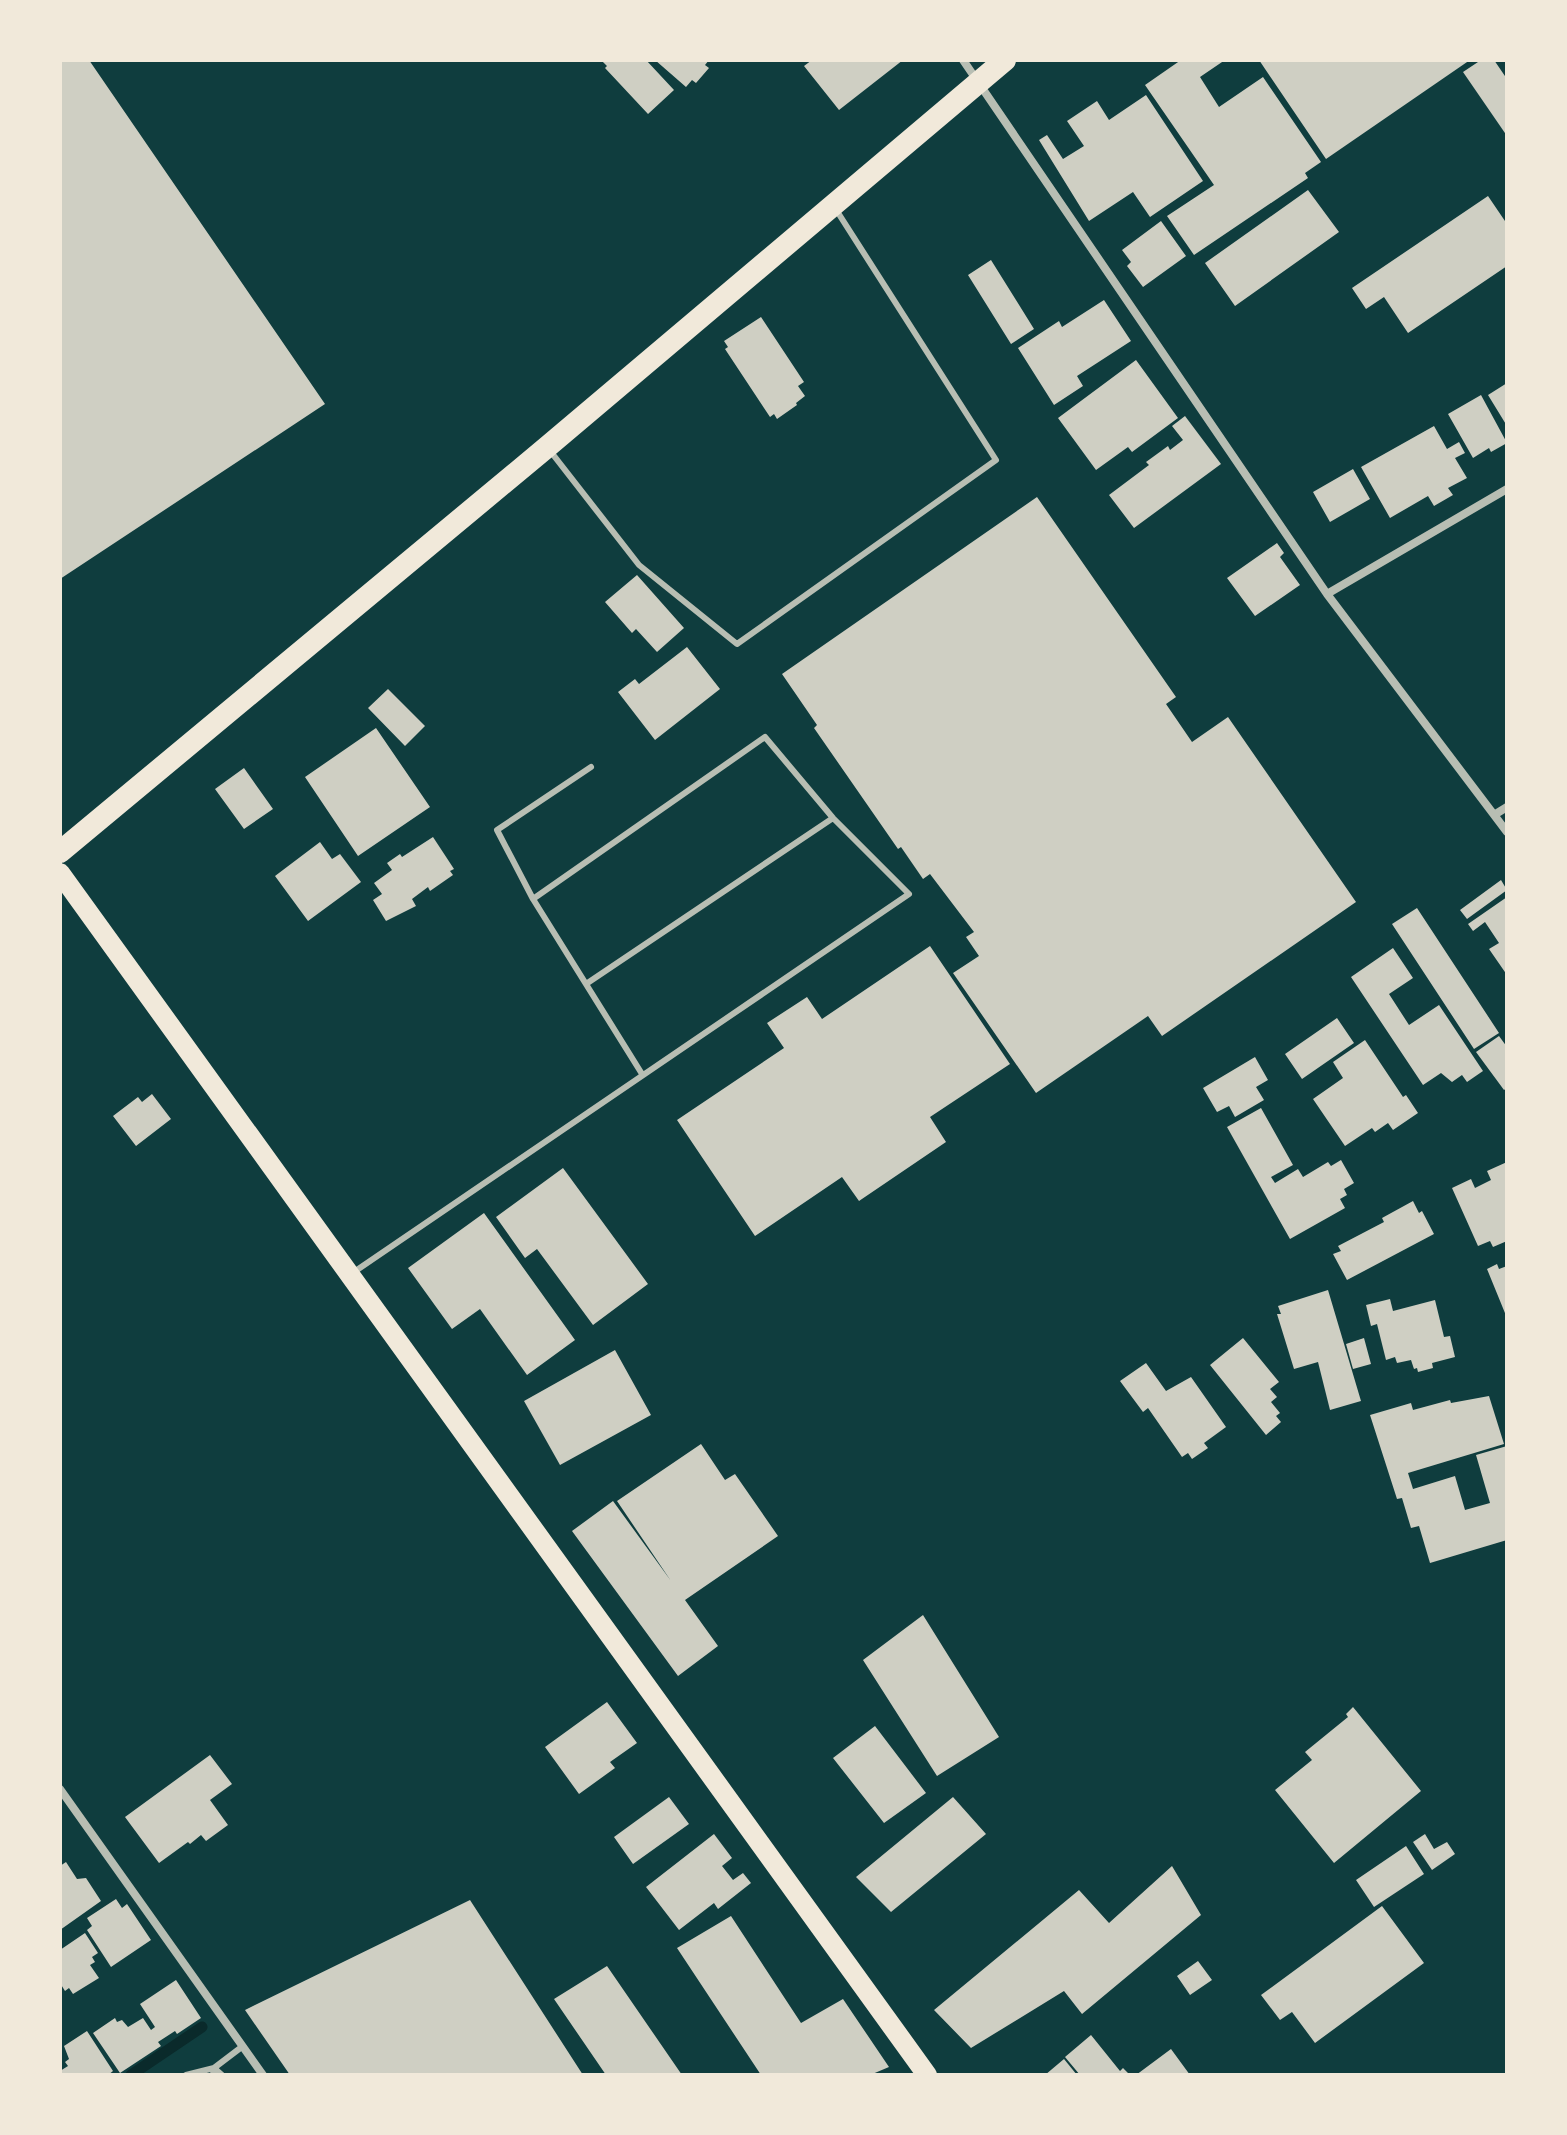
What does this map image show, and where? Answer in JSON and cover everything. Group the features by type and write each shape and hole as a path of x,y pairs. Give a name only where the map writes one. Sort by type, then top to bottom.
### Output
{"highway":[{"path":"60,852 547,447 1005,60"}],"main road":[{"path":"60,873 927,2075"}],"street":[{"path":"963,60 1327,594 1507,832"},
{"path":"1327,594 1507,489"},
{"path":"1494,815 1507,807"},
{"path":"60,1789 263,2075"}],"lane":[{"path":"547,447 639,565 737,644 996,460 833,205"},
{"path":"350,1275 909,894 833,818 765,737 533,899"},
{"path":"591,767 497,830 533,899 642,1074"},
{"path":"586,984 833,818"},
{"path":"213,2072 243,2046"},
{"path":"186,2075 213,2072 222,2075"}],"building":[{"path":"60,60 89,60 325,404 60,579"},
{"path":"601,60 646,60 674,90 648,114"},
{"path":"655,60 709,60 705,65 709,68 696,83 692,80 686,87"},
{"path":"812,60 903,60 839,110 804,66"},
{"path":"1181,60 1225,60 1200,77 1219,107 1263,77 1321,162 1305,173 1308,178 1194,255 1167,216 1214,185 1145,85"},
{"path":"1259,60 1470,60 1326,159"},
{"path":"1481,60 1494,60 1507,79 1507,136 1463,72"},
{"path":"1146,95 1203,181 1150,217 1133,192 1089,221 1039,140 1047,135 1063,159 1084,146 1067,121 1097,101 1109,120"},
{"path":"1308,190 1339,232 1235,306 1205,263"},
{"path":"1488,196 1507,224 1507,266 1408,333 1384,297 1366,309 1352,288"},
{"path":"1161,221 1186,256 1143,287 1127,266 1131,262 1122,250"},
{"path":"991,260 1034,329 1011,344 968,275"},
{"path":"1104,300 1131,341 1077,376 1083,386 1054,405 1018,348 1059,321 1062,327"},
{"path":"761,317 804,382 798,386 805,396 777,419 774,414 770,417 725,349 728,347 724,341"},
{"path":"1136,360 1178,418 1132,452 1128,447 1096,470 1058,418"},
{"path":"1507,383 1507,426 1488,395"},
{"path":"1481,395 1507,443 1491,452 1489,448 1473,458 1448,414"},
{"path":"1185,416 1221,464 1134,528 1109,495 1149,465 1146,462 1168,446 1170,450 1183,440 1172,426"},
{"path":"1434,426 1447,449 1459,442 1465,453 1455,458 1467,478 1448,488 1453,495 1434,506 1428,496 1390,518 1361,467"},
{"path":"1353,469 1370,499 1330,522 1313,492"},
{"path":"1037,497 1176,697 1166,704 1192,742 1228,717 1356,902 1162,1036 1148,1016 1036,1093 953,973 979,956 966,937 974,932 930,874 923,879 901,847 898,849 814,728 817,725 782,674"},
{"path":"1277,543 1284,553 1280,557 1300,585 1255,616 1227,578"},
{"path":"637,575 684,628 657,652 636,629 632,633 605,602"},
{"path":"687,647 720,689 655,740 618,692 635,679 639,684"},
{"path":"388,689 425,726 405,746 368,708"},
{"path":"376,728 430,807 358,856 305,777"},
{"path":"244,768 273,809 244,829 215,789"},
{"path":"433,837 454,869 450,871 453,875 412,899 416,906 386,921 373,900 382,894 374,883 392,870 387,863"},
{"path":"320,842 332,859 340,854 361,882 308,921 275,876"},
{"path":"1501,880 1507,890 1467,919 1460,910"},
{"path":"1507,897 1507,975 1489,949 1499,943 1485,922 1473,931 1468,924"},
{"path":"1417,908 1499,1033 1474,1049 1392,924"},
{"path":"930,946 1010,1064 930,1117 946,1142 859,1201 842,1177 755,1236 677,1120 784,1048 767,1023 807,997 822,1019"},
{"path":"1393,948 1413,978 1389,994 1409,1025 1439,1005 1483,1071 1467,1082 1462,1075 1452,1082 1441,1073 1423,1085 1351,977"},
{"path":"1337,1018 1354,1043 1302,1079 1285,1054"},
{"path":"1499,1036 1507,1047 1507,1088 1504,1090 1476,1052"},
{"path":"1365,1040 1403,1097 1406,1095 1418,1113 1393,1130 1388,1123 1375,1132 1372,1128 1345,1146 1313,1099 1343,1078 1333,1062"},
{"path":"1255,1057 1268,1080 1256,1087 1264,1100 1235,1117 1229,1106 1217,1112 1203,1088"},
{"path":"152,1094 171,1119 136,1146 113,1116 138,1097 142,1102"},
{"path":"1261,1108 1293,1165 1271,1177 1275,1183 1298,1169 1303,1177 1328,1162 1331,1166 1341,1160 1354,1183 1344,1189 1347,1195 1340,1199 1345,1208 1290,1239 1227,1127"},
{"path":"1507,1162 1507,1241 1493,1247 1490,1241 1478,1246 1452,1188 1471,1179 1475,1188 1491,1180 1487,1171"},
{"path":"563,1168 648,1284 593,1325 537,1249 525,1258 496,1217"},
{"path":"1413,1201 1434,1234 1347,1280 1333,1254 1341,1251 1338,1246 1384,1222 1382,1218"},
{"path":"484,1213 575,1340 527,1375 480,1309 452,1329 408,1268"},
{"path":"1497,1264 1499,1269 1507,1266 1507,1318 1487,1269"},
{"path":"1328,1290 1361,1401 1330,1410 1318,1362 1294,1369 1277,1314 1281,1314 1278,1306"},
{"path":"1390,1299 1393,1311 1435,1300 1444,1337 1450,1336 1455,1357 1432,1363 1433,1368 1418,1372 1411,1360 1397,1363 1395,1357 1386,1360 1377,1324 1371,1326 1366,1305"},
{"path":"1243,1338 1279,1382 1270,1389 1277,1397 1271,1402 1280,1413 1276,1416 1281,1422 1266,1435 1210,1365"},
{"path":"1364,1338 1371,1364 1353,1369 1346,1344"},
{"path":"615,1350 651,1415 560,1465 524,1401"},
{"path":"1146,1363 1166,1391 1191,1377 1226,1427 1204,1443 1208,1448 1192,1459 1188,1453 1182,1457 1148,1408 1143,1412 1120,1381"},
{"path":"1489,1396 1504,1444 1408,1473 1413,1489 1455,1476 1465,1510 1490,1503 1476,1455 1507,1446 1507,1540 1430,1563 1419,1526 1411,1528 1402,1498 1397,1499 1370,1415 1411,1403 1413,1410 1450,1400 1451,1403"},
{"path":"701,1444 725,1480 735,1474 778,1536 685,1600 718,1646 678,1676 572,1531 613,1501 671,1581 617,1501"},
{"path":"923,1615 999,1737 937,1776 863,1660"},
{"path":"607,1702 637,1743 610,1762 615,1768 579,1794 545,1747"},
{"path":"1353,1707 1421,1791 1334,1863 1275,1790 1312,1760 1305,1752 1348,1717 1346,1714"},
{"path":"875,1726 926,1793 884,1823 833,1758"},
{"path":"210,1755 232,1784 210,1800 228,1825 206,1841 201,1835 190,1844 188,1842 159,1863 125,1817"},
{"path":"669,1797 689,1824 633,1864 614,1837"},
{"path":"953,1797 986,1834 891,1912 856,1877"},
{"path":"714,1834 732,1858 722,1866 733,1880 743,1873 751,1883 718,1909 714,1903 679,1930 646,1887"},
{"path":"1425,1834 1434,1849 1447,1842 1455,1854 1432,1870 1413,1842"},
{"path":"1406,1846 1424,1874 1374,1907 1356,1880"},
{"path":"66,1862 77,1879 86,1878 101,1901 60,1930 60,1866"},
{"path":"1172,1866 1201,1915 1082,2014 1064,1991 971,2048 934,2010 1079,1890 1109,1923"},
{"path":"116,1899 122,1908 127,1904 151,1940 111,1967 87,1930 92,1926 87,1918"},
{"path":"470,1900 583,2075 290,2075 245,2010"},
{"path":"1382,1906 1424,1963 1315,2043 1292,2012 1280,2020 1261,1995"},
{"path":"731,1916 801,2023 843,1999 889,2067 870,2075 761,2075 677,1948"},
{"path":"85,1933 98,1953 92,1957 95,1962 90,1965 99,1978 73,1994 69,1988 65,1991 60,1983 60,1950"},
{"path":"1198,1961 1212,1980 1190,1995 1177,1976"},
{"path":"607,1966 682,2075 606,2075 554,1999"},
{"path":"176,1980 201,2018 158,2042 161,2046 120,2073 93,2033 115,2018 128,2027 143,2018 151,2030 155,2027 140,2004"},
{"path":"87,2031 113,2071 108,2075 60,2075 60,2071 68,2066 65,2062 69,2059 64,2046"},
{"path":"1091,2035 1120,2071 1123,2068 1130,2075 1080,2075 1065,2057"},
{"path":"1171,2049 1190,2075 1136,2075"},
{"path":"1064,2059 1077,2075 1045,2075"}],"waterway":[{"path":"131,2075 202,2027"}]}
